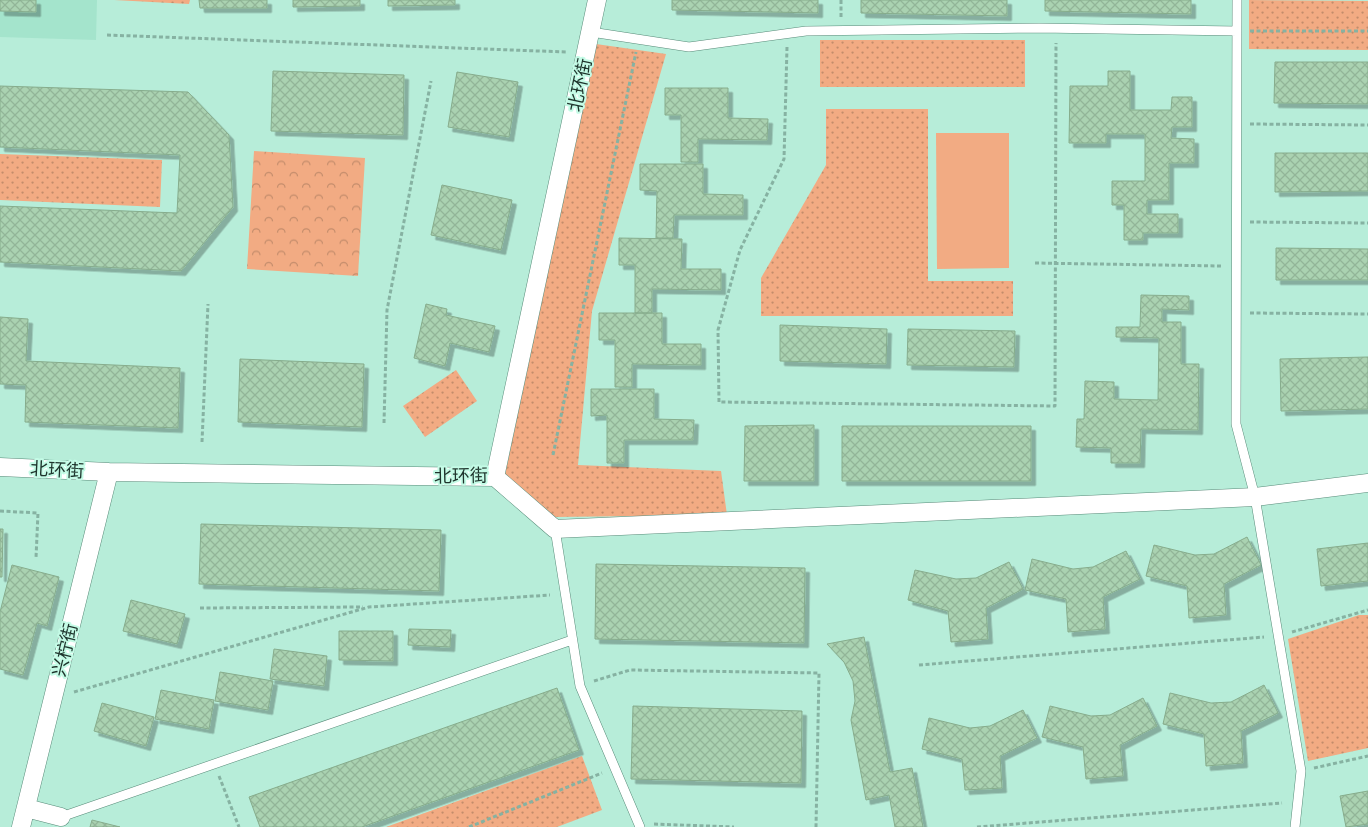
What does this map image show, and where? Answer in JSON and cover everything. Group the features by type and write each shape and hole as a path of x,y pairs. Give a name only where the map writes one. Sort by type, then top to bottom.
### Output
{"street":[{"name":"北环街","path":"0,467 109,472 495,477 597,0"},
{"name":"兴柠街","path":"21,827 109,472"},
{"path":"495,477 555,529 1255,497 1368,483"},
{"path":"26,808 61,817"}],"lane":[{"path":"1237,0 1236,424 1255,497 1277,636 1302,771 1294,827"},
{"path":"591,32 689,47 806,31 1056,28 1237,31"},
{"path":"555,529 580,686 639,825"},
{"path":"61,817 572,640"}],"path":[{"path":"787,34 784,159 740,250 718,330 719,402 1054,406 1056,28"},
{"path":"1237,31 1368,31"},
{"path":"107,35 586,53"},
{"path":"553,455 638,40"},
{"path":"384,423 387,310 431,81"},
{"path":"1237,124 1368,125"},
{"path":"1237,222 1368,223"},
{"path":"1035,263 1236,266"},
{"path":"202,442 208,304"},
{"path":"1237,313 1368,314"},
{"path":"0,511 38,513 36,558"},
{"path":"200,608 369,607 565,594"},
{"path":"53,698 369,607"},
{"path":"919,665 1277,636 1368,610"},
{"path":"580,686 630,670 820,673 816,827"},
{"path":"1302,771 1368,756"},
{"path":"215,764 239,827"},
{"path":"469,827 614,768"},
{"path":"977,827 1298,801"},
{"path":"639,825 734,827"}],"shaded area":[{"path":"0,0 97,0 96,40 0,37"}],"green space":[{"path":"114,0 190,0 189,4"},
{"path":"1249,0 1368,1 1368,50 1249,49"},
{"path":"820,40 1025,40 1025,87 820,87"},
{"path":"596,44 666,54 592,311 578,465 721,471 727,515 555,517 505,474"},
{"path":"826,109 928,109 928,281 1013,281 1013,316 761,316 761,278 826,165"},
{"path":"936,133 1009,133 1009,268 937,269"},
{"path":"254,151 365,158 358,276 247,269"},
{"path":"0,154 162,160 160,207 0,200"},
{"path":"456,370 477,401 425,437 403,406"},
{"path":"1359,615 1368,615 1368,748 1308,761 1288,639"},
{"path":"582,756 602,810 557,827 386,827"}],"building":[{"path":"0,0 36,0 36,12 0,11"},
{"path":"199,0 267,0 267,8 200,8"},
{"path":"293,0 360,0 360,6 293,7"},
{"path":"388,0 455,0 455,5 388,6"},
{"path":"672,0 818,0 818,13 672,10"},
{"path":"861,0 1007,0 1007,16 861,13"},
{"path":"1045,0 1191,0 1191,14 1045,11"},
{"path":"1275,62 1368,62 1368,104 1274,103"},
{"path":"273,71 404,75 403,135 271,131"},
{"path":"1108,71 1130,71 1130,110 1171,110 1172,97 1192,97 1192,127 1172,127 1171,138 1194,139 1194,163 1169,163 1169,200 1147,200 1147,214 1178,214 1178,233 1143,233 1143,240 1124,240 1124,205 1112,205 1112,181 1145,181 1145,134 1106,134 1106,143 1069,143 1070,86 1108,86"},
{"path":"457,72 518,82 509,137 448,127"},
{"path":"0,86 188,92 229,135 233,207 181,271 0,262 0,206 177,213 180,155 0,147"},
{"path":"665,88 728,88 728,118 768,119 767,140 698,139 698,162 681,162 681,115 665,115"},
{"path":"1275,153 1368,153 1368,191 1275,192"},
{"path":"640,164 703,164 703,194 743,195 743,215 674,215 673,238 656,238 657,191 640,190"},
{"path":"442,185 512,200 501,250 431,235"},
{"path":"619,238 682,239 681,269 721,269 721,290 652,289 652,313 635,313 635,265 619,265"},
{"path":"1276,248 1368,249 1368,280 1276,280"},
{"path":"1141,295 1189,296 1189,310 1162,309 1162,322 1181,322 1181,364 1199,364 1198,430 1141,429 1140,463 1111,463 1111,448 1076,447 1077,419 1084,419 1085,381 1114,382 1114,399 1158,400 1159,338 1116,337 1116,327 1140,327"},
{"path":"426,304 447,309 446,315 495,326 489,352 450,343 445,366 414,358"},
{"path":"599,313 662,313 662,344 701,344 701,365 632,364 632,387 615,387 615,340 599,340"},
{"path":"0,317 28,319 26,361 180,368 178,428 25,422 26,385 0,384"},
{"path":"780,325 887,329 886,364 780,361"},
{"path":"908,329 1015,331 1014,367 907,365"},
{"path":"1368,357 1368,409 1281,411 1280,359"},
{"path":"240,359 364,364 362,427 238,422"},
{"path":"591,389 654,389 654,419 694,420 693,440 624,440 624,463 607,463 607,415 591,416"},
{"path":"814,425 814,481 744,481 745,426"},
{"path":"842,426 1031,426 1031,481 842,481"},
{"path":"201,524 441,530 439,591 199,584"},
{"path":"0,529 3,529 2,577 0,577"},
{"path":"1247,537 1261,565 1224,584 1226,615 1189,618 1187,586 1146,576 1154,545 1195,555 1214,554"},
{"path":"1368,543 1368,581 1321,586 1317,549"},
{"path":"1126,551 1140,579 1103,597 1105,629 1068,632 1066,599 1025,590 1032,559 1073,569 1093,567"},
{"path":"1009,562 1023,589 986,608 988,639 951,642 948,611 908,600 915,570 956,579 976,578"},
{"path":"596,564 805,568 804,643 595,639"},
{"path":"12,565 59,577 47,626 37,623 23,675 0,669 0,612"},
{"path":"131,600 185,614 177,644 123,631"},
{"path":"409,629 451,630 450,647 408,645"},
{"path":"339,631 393,631 393,661 339,660"},
{"path":"864,637 890,772 912,768 923,827 895,827 889,795 866,800 851,720 855,701 853,681 844,662 827,644"},
{"path":"274,649 327,656 324,686 270,679"},
{"path":"220,672 273,681 268,710 215,701"},
{"path":"1264,685 1278,713 1241,731 1243,763 1206,766 1204,734 1163,724 1170,693 1211,703 1231,702"},
{"path":"557,688 579,750 362,827 260,827 249,797"},
{"path":"161,690 214,700 209,729 155,719"},
{"path":"1143,698 1157,726 1120,745 1123,776 1086,779 1083,747 1042,737 1050,706 1091,716 1110,715"},
{"path":"102,703 154,717 146,746 94,731"},
{"path":"633,706 802,711 801,783 631,779"},
{"path":"1023,710 1037,738 1000,756 1002,788 965,790 962,759 922,749 929,718 970,728 990,726"},
{"path":"1368,791 1368,824 1346,827 1340,796"},
{"path":"92,820 120,827 90,827"}]}
